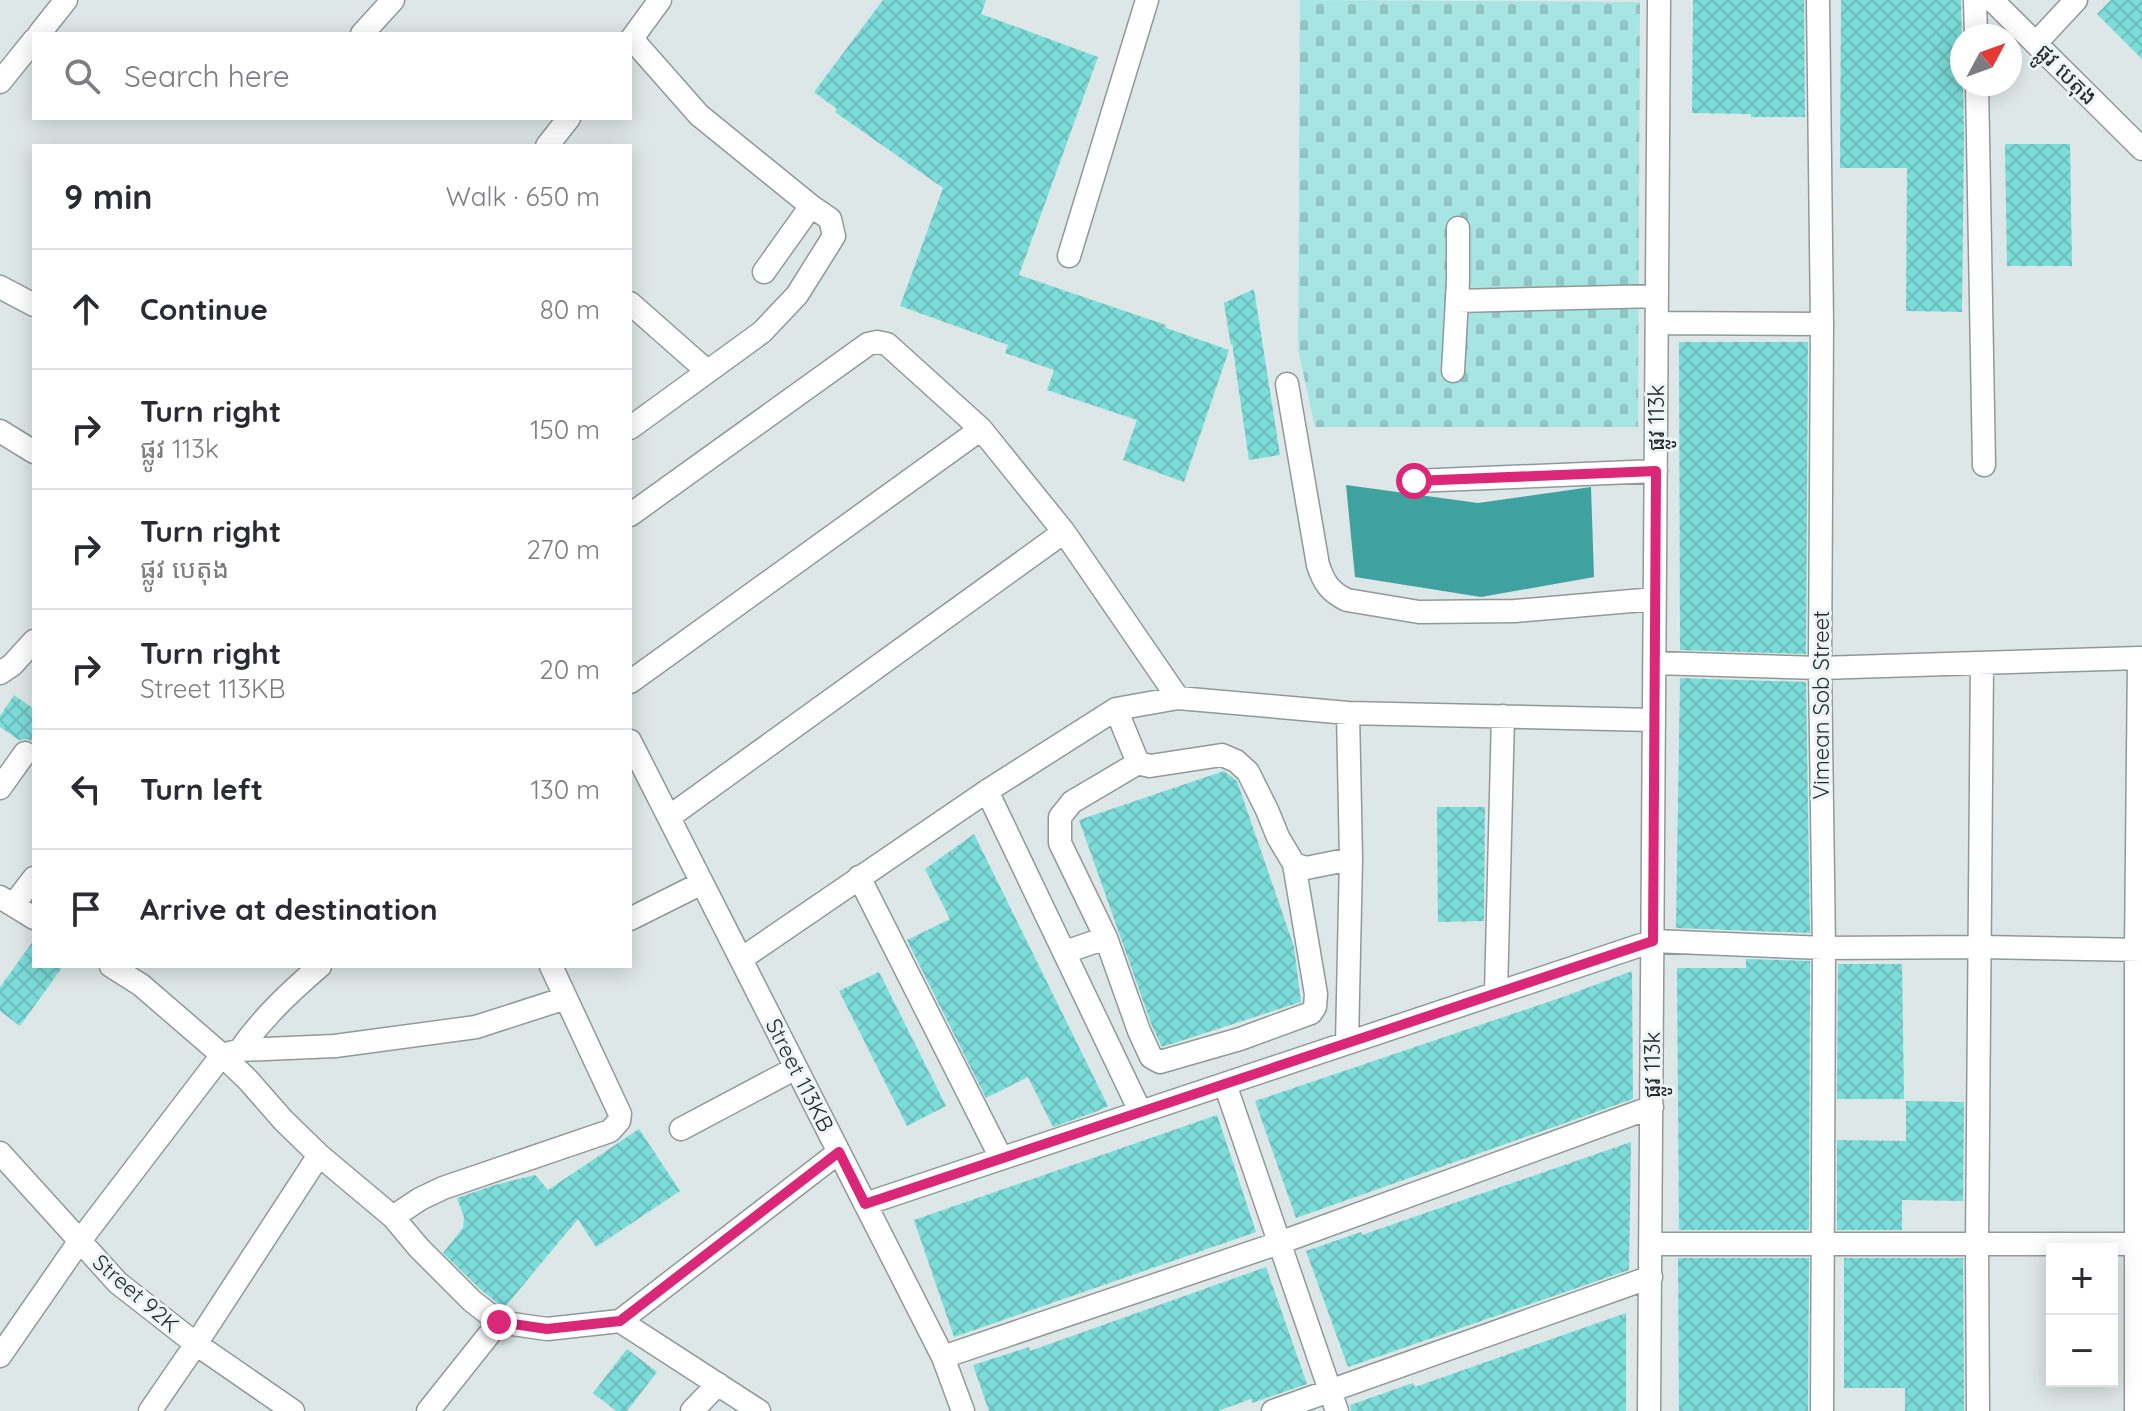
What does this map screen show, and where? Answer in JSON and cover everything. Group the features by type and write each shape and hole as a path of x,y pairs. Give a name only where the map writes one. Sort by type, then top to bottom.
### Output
{"street":[{"path":"41,32 66,0"},
{"path":"364,32 393,0"},
{"path":"632,39 660,0"},
{"path":"1069,256 1147,0"},
{"name":"ផ្លូវ 113k","path":"1649,1411 1659,0"},
{"name":"Vimean Sob Street","path":"1818,0 1824,948 1822,1411"},
{"path":"1975,0 1976,24"},
{"name":"ផ្លូវ បេតុង","path":"1992,0 2142,149"},
{"path":"2036,43 2076,0"},
{"path":"632,41 699,115 830,219 834,236 797,295 762,332 632,427"},
{"path":"0,82 32,42"},
{"path":"1977,96 1984,465"},
{"path":"549,144 567,120"},
{"path":"764,272 811,206"},
{"path":"1453,371 1458,228"},
{"path":"0,287 32,304"},
{"path":"1457,301 1657,296"},
{"path":"632,305 707,371"},
{"path":"1657,323 1822,324"},
{"path":"632,514 868,344 887,344 981,429 1064,532 1178,698"},
{"path":"1287,384 1318,565 1323,582 1337,595 1347,600 1419,612 1515,611 1655,599"},
{"path":"632,681 981,429"},
{"path":"0,431 32,451"},
{"path":"1414,481 1656,471"},
{"path":"669,817 1064,532"},
{"path":"0,673 32,643"},
{"path":"1655,663 1820,668 2140,658 2136,1411"},
{"path":"1978,1411 1982,664"},
{"path":"741,959 987,791 1116,709 1178,698 1348,713 1654,720"},
{"path":"1116,709 1138,763"},
{"path":"1347,1043 1351,859 1348,713"},
{"path":"1496,993 1503,716"},
{"name":"Street 113KB","path":"632,745 943,1357 963,1411"},
{"path":"0,788 25,753"},
{"path":"1222,755 1236,761 1248,772 1294,864 1316,994 1315,1007 1306,1016 1160,1062 1151,1057 1106,938 1060,843 1060,817 1072,802 1138,763 1150,766 1222,755"},
{"path":"987,791 1140,1111"},
{"path":"1294,864 1306,868 1351,859"},
{"path":"859,877 1001,1158"},
{"path":"32,880 6,901 32,917"},
{"path":"632,918 702,883"},
{"path":"1065,952 1106,938"},
{"path":"865,1204 1653,941 1824,948 2139,950"},
{"path":"114,968 231,1052 319,1155 393,1217 472,1301 499,1322 547,1329 620,1321 839,1152"},
{"path":"0,1356 79,1242 231,1052 318,968"},
{"path":"393,1217 443,1188 610,1131 619,1121 620,1114 552,968"},
{"path":"231,1052 335,1046 476,1027 566,998"},
{"path":"1240,1039 1253,1074"},
{"path":"681,1129 796,1068"},
{"path":"1225,1084 1334,1401"},
{"path":"943,1357 1279,1243 1652,1107"},
{"name":"Street 92K","path":"0,1153 118,1283 196,1344 293,1411"},
{"path":"150,1411 319,1155"},
{"path":"1652,1244 2139,1244"},
{"path":"1273,1411 1334,1401 1651,1277"},
{"path":"620,1321 759,1411"},
{"path":"428,1411 499,1322"},
{"path":"692,1411 718,1384"}],"green space":[{"path":"1300,0 1640,2 1638,427 1315,427 1298,349"}],"shaded area":[{"path":"1346,485 1478,503 1591,487 1594,577 1481,597 1355,577"}],"building":[{"path":"883,0 986,0 981,14 1098,57 1019,275 1229,350 1184,482 1123,460 1137,420 1047,390 1054,370 1005,353 1008,345 900,306 943,188 835,112 837,109 814,92"},
{"path":"1693,0 1804,0 1805,117 1692,113"},
{"path":"1841,0 1961,0 1962,24 1950,24 1950,96 1963,96 1962,312 1906,311 1907,168 1840,168"},
{"path":"2111,0 2142,0 2142,59 2097,14"},
{"path":"2005,144 2070,144 2072,266 2007,266"},
{"path":"1254,289 1280,455 1249,460 1224,303"},
{"path":"1679,342 1808,342 1806,654 1680,650"},
{"path":"1680,678 1806,682 1810,933 1676,928"},
{"path":"14,695 32,708 32,741 19,740 0,727 0,716"},
{"path":"1224,771 1237,781 1294,947 1301,1002 1162,1047 1079,820"},
{"path":"1437,807 1485,807 1484,921 1438,922"},
{"path":"974,834 1108,1106 1053,1127 1028,1077 986,1098 907,940 950,919 925,869"},
{"path":"32,943 32,968 62,968 20,1026 0,1011 0,987"},
{"path":"1746,959 1810,961 1809,1230 1679,1230 1677,968 1746,968"},
{"path":"1838,964 1902,964 1904,1099 1837,1099"},
{"path":"1632,971 1633,1099 1296,1218 1255,1101"},
{"path":"879,972 946,1106 907,1126 839,991"},
{"path":"1906,1101 1964,1102 1963,1201 1902,1200 1902,1230 1837,1230 1837,1140 1906,1141"},
{"path":"1217,1115 1256,1232 954,1337 914,1220"},
{"path":"639,1129 680,1191 596,1247 578,1219 504,1308 443,1253 463,1228 464,1217 457,1198 535,1175 548,1190"},
{"path":"1631,1142 1629,1270 1348,1367 1306,1251 1361,1232 1362,1235"},
{"path":"1678,1258 1809,1258 1808,1411 1679,1411"},
{"path":"1844,1258 1963,1258 1964,1411 1905,1411 1905,1388 1844,1388"},
{"path":"1266,1267 1307,1384 1218,1411 989,1411 973,1365 1029,1347 1030,1351"},
{"path":"1626,1313 1626,1411 1351,1411 1350,1405 1413,1383 1415,1387"},
{"path":"627,1349 657,1372 627,1411 616,1411 593,1393"}],"route":[{"path":"499,1322 547,1329 620,1321 839,1152 865,1204 1653,941 1656,471 1414,481"}]}
